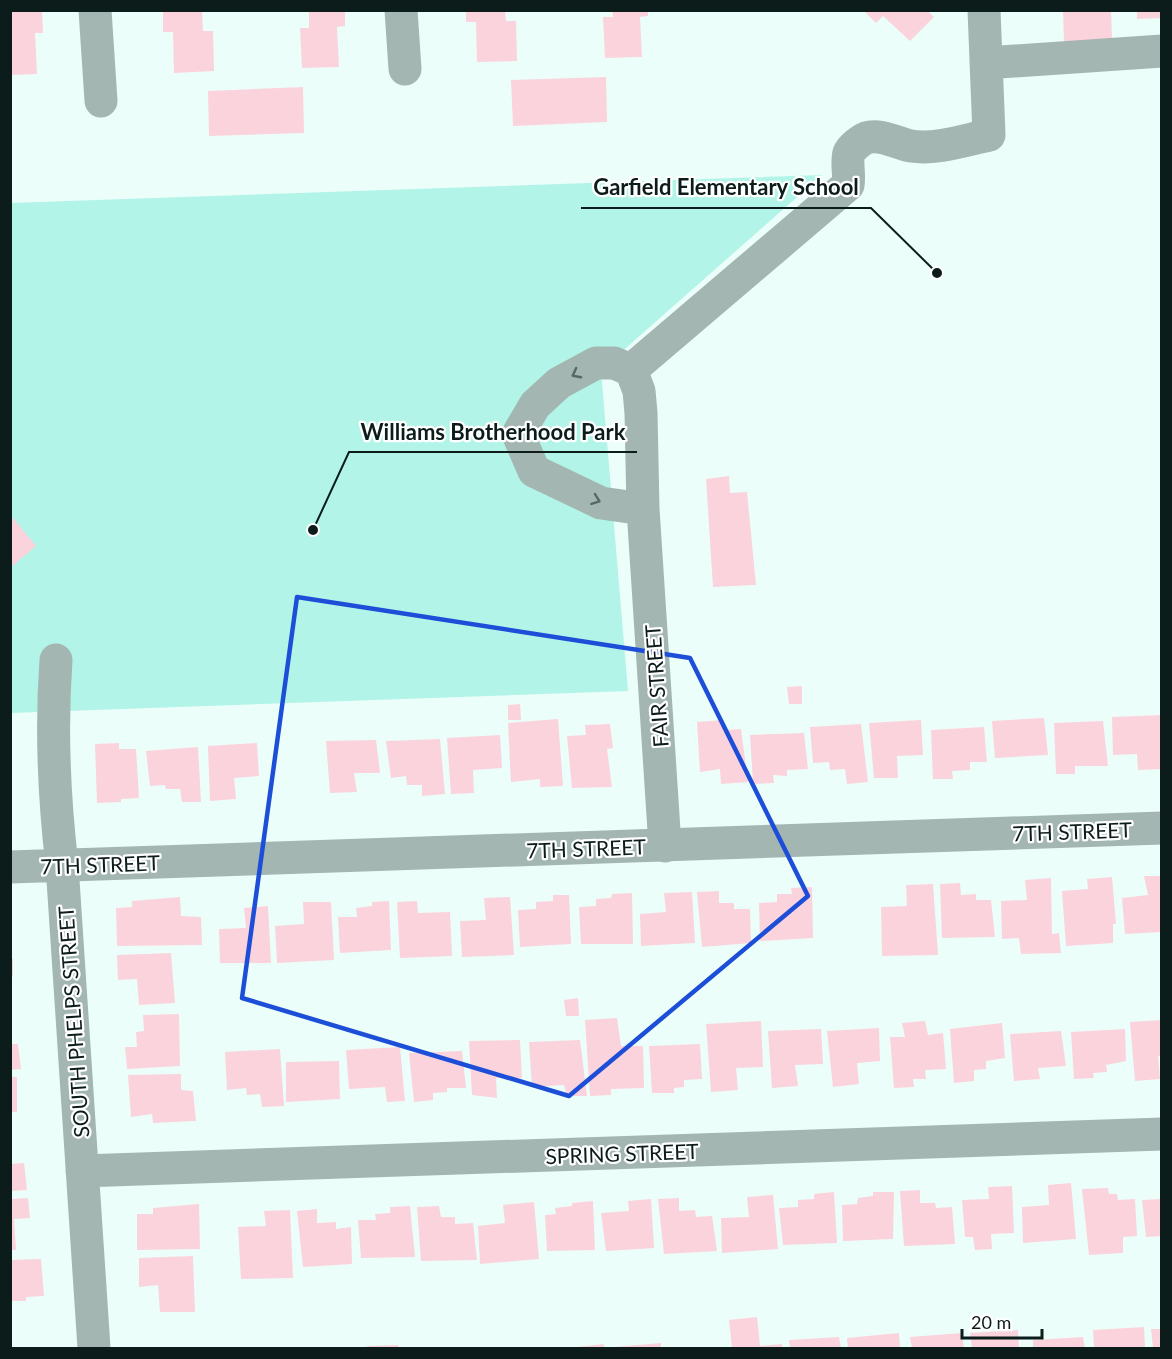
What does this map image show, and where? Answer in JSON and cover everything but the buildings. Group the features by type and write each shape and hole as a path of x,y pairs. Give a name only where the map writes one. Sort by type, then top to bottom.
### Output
{"street":[{"path":"96,10 101,101"},
{"path":"401,10 405,69"},
{"path":"644,517 601,503 534,471 518,435 535,405 559,383 596,363 614,363 631,370 671,338 848,185 849,154 853,147 867,137 893,139 911,146 937,145 989,135 984,10"},
{"path":"986,63 1161,51"},
{"name":"FAIR STREET","path":"631,370 639,391 640,402 644,517 665,846"},
{"name":"SOUTH PHELPS STREET","path":"56,660 52,710 58,825 94,1348"},
{"name":"7TH STREET","path":"10,867 1161,828"},
{"name":"SPRING STREET","path":"82,1171 1161,1134"}],"highlighted area":[{"path":"297,597 690,658 808,896 569,1096 242,998"}],"green space":[{"path":"822,175 601,370 628,691 11,713 10,203"}],"place":[{"name":"Garfield Elementary School","path":"937,273"},
{"name":"Williams Brotherhood Park","path":"313,530"}]}
